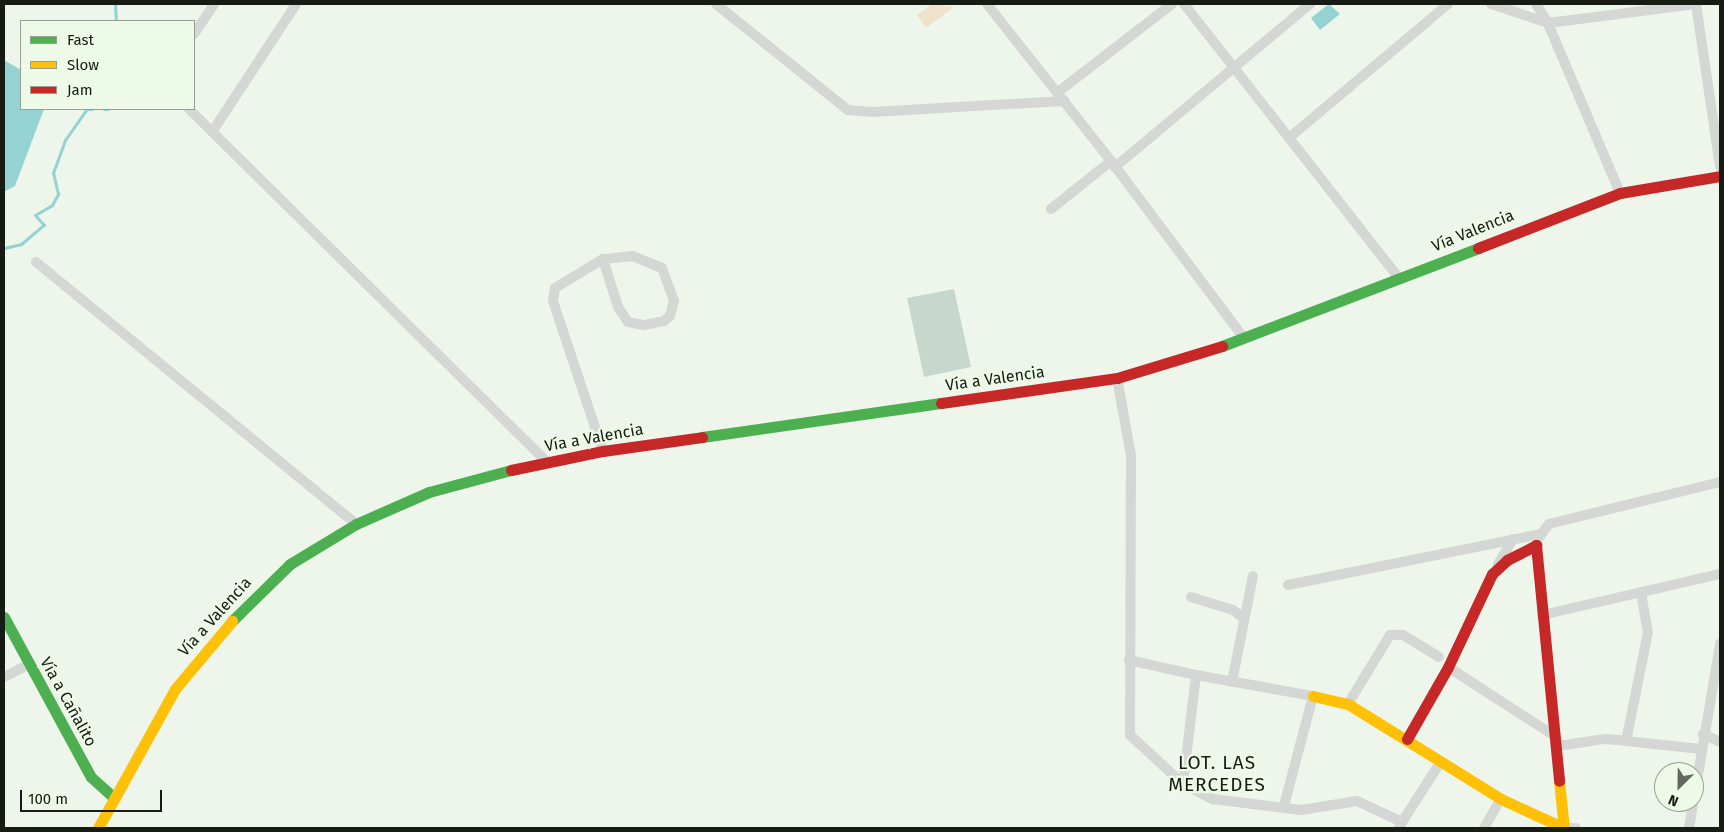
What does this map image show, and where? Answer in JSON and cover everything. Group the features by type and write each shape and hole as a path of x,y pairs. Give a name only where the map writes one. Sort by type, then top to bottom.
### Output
{"main road":[{"name":"Vía Valencia","path":"1244,338 1620,193 1720,176"},
{"name":"Vía a Valencia","path":"98,828 113,797 195,662 266,584 290,564 356,524 452,484 547,462 603,451 1118,378 1244,338"},
{"path":"1407,739 1448,667 1492,574 1507,560 1538,539"},
{"path":"1538,539 1542,615 1557,742 1570,828"},
{"name":"Vía a Cañalito","path":"4,617 91,777 113,797"},
{"path":"1313,696 1348,704 1407,739 1440,763 1501,799 1570,828"}],"street":[{"path":"195,32 214,4"},
{"path":"716,4 848,110 872,112 1065,101"},
{"path":"987,4 1065,101 1244,338"},
{"path":"1058,92 1172,4"},
{"path":"1184,4 1399,278"},
{"path":"1051,209 1113,164 1310,4"},
{"path":"1289,138 1448,4"},
{"path":"1491,4 1548,22 1696,4 1720,166"},
{"path":"1536,4 1548,22 1620,193"},
{"path":"214,129 293,5"},
{"path":"190,110 214,129 547,462"},
{"path":"602,259 622,318 644,325 670,316 674,301 662,268 643,257 602,259 555,288 553,301 603,451"},
{"path":"36,262 356,524"},
{"path":"1118,378 1131,456 1130,735 1183,784 1223,801 1284,806 1301,810 1357,801 1400,825 1440,763"},
{"path":"1288,585 1512,539 1538,539 1549,524 1720,482"},
{"path":"1492,574 1512,539"},
{"path":"1542,615 1720,574"},
{"path":"1232,682 1253,576"},
{"path":"1626,741 1648,632 1641,593"},
{"path":"1191,597 1233,610 1244,619"},
{"path":"1348,704 1390,636 1403,635 1438,657"},
{"path":"1689,828 1703,734 1720,644"},
{"path":"1129,660 1196,675 1313,696 1284,806"},
{"path":"4,677 29,664"},
{"path":"1448,667 1557,742 1604,739 1701,749"},
{"path":"1183,784 1196,675"},
{"path":"1703,734 1720,742"},
{"path":"1484,828 1501,799"}],"shaded area":[{"path":"932,4 954,7 926,28 917,15"}],"water":[{"path":"1329,4 1340,14 1320,30 1311,18"},
{"path":"4,60 20,69 20,110 44,110 15,186 4,192"}],"building":[{"path":"954,289 971,367 924,377 907,298"}],"waterway":[{"path":"115,4 116,20"},
{"path":"4,248 21,244 44,225 35,215 52,205 58,194 53,173 65,140 86,110"}],"traffic: fast":[{"path":"1222,346 1478,248"},
{"path":"702,437 941,403"},
{"path":"232,621 290,564 356,524 429,492 511,470"},
{"path":"4,617 91,777 113,797"}],"traffic: slow":[{"path":"98,828 175,689 232,621"},
{"path":"1313,696 1348,704 1501,799 1564,828 1559,781"}],"traffic: jam":[{"path":"1478,248 1620,193 1720,176"},
{"path":"941,403 1117,378 1222,346"},
{"path":"511,470 603,451 702,437"},
{"path":"1407,739 1448,667 1492,574 1507,560 1536,545 1559,781"}],"district":[{"name":"LOT. LAS MERCEDES","path":"1217,774"}]}
